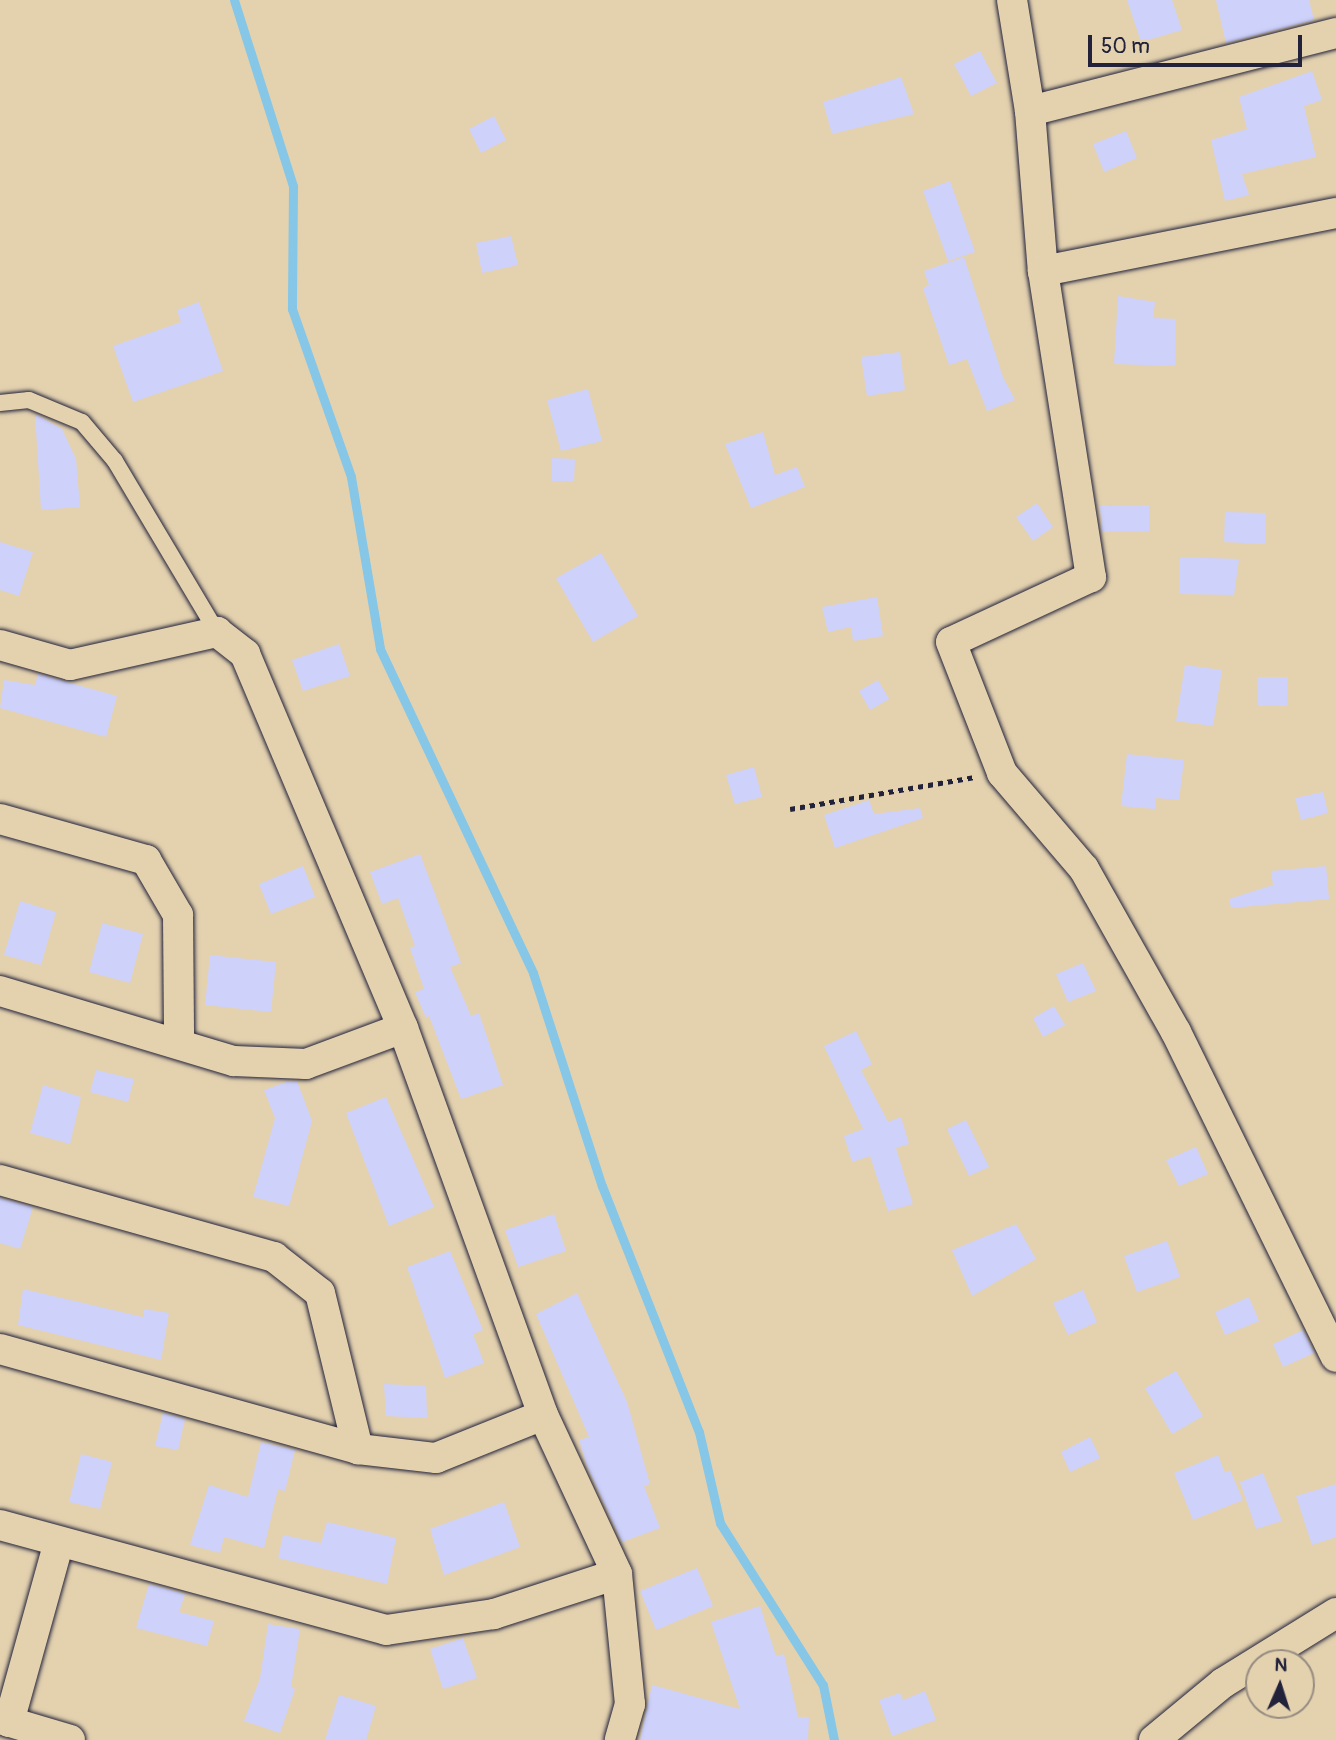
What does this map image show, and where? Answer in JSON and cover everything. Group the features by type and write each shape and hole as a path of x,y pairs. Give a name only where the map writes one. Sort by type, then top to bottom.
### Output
{"street":[{"path":"1012,0 1030,111 1043,271 1091,577 951,642 1002,773 1084,869 1176,1032 1336,1357"},
{"path":"1030,111 1336,33"},
{"path":"1043,271 1336,213"},
{"path":"0,645 70,665 217,632 245,654 403,1028 543,1415 617,1574 630,1704 620,1740"},
{"path":"0,819 146,860 178,915 179,1042"},
{"path":"0,991 179,1042 234,1061 306,1064 403,1028"},
{"path":"0,1180 274,1257 320,1293 358,1449"},
{"path":"0,1349 358,1449 436,1458 543,1415"},
{"path":"0,1525 386,1630 494,1614 617,1574"},
{"path":"59,1542 4,1721 70,1740"},
{"path":"1154,1740 1223,1683 1336,1613"}],"lane":[{"path":"0,403 29,400 82,422 115,461 217,632"}],"path":[{"path":"790,809 1002,773"}],"building":[{"path":"1127,0 1172,0 1182,30 1141,42"},
{"path":"1216,0 1309,0 1314,20 1226,43"},
{"path":"980,51 997,83 971,96 954,64"},
{"path":"1312,71 1322,100 1304,106 1316,157 1242,174 1249,195 1225,201 1211,140 1247,129 1239,97"},
{"path":"901,77 914,114 832,134 823,102"},
{"path":"494,116 506,140 481,153 469,129"},
{"path":"1126,131 1137,158 1104,172 1093,144"},
{"path":"950,181 975,252 948,261 923,191"},
{"path":"511,236 518,265 482,273 476,243"},
{"path":"964,257 1003,377 1015,400 987,411 967,359 949,365 923,288 929,285 924,271"},
{"path":"1118,296 1155,302 1153,318 1176,319 1175,366 1114,364"},
{"path":"199,302 223,371 133,402 113,346 181,322 177,310"},
{"path":"900,352 905,390 867,396 861,357"},
{"path":"588,389 602,441 561,451 547,400"},
{"path":"35,414 62,429 76,459 80,507 41,510"},
{"path":"763,432 775,475 797,467 805,487 751,508 725,444"},
{"path":"552,458 575,459 574,481 552,481"},
{"path":"1037,503 1053,527 1033,541 1016,517"},
{"path":"1149,505 1149,531 1102,532 1100,506"},
{"path":"1225,512 1266,513 1265,544 1224,542"},
{"path":"0,542 33,552 19,596 0,590"},
{"path":"601,553 638,616 593,642 556,578"},
{"path":"1180,557 1239,559 1234,595 1179,594"},
{"path":"877,597 883,636 853,641 851,627 828,632 822,607"},
{"path":"339,644 350,676 303,691 292,660"},
{"path":"1185,665 1222,670 1213,726 1176,721"},
{"path":"38,674 117,696 106,737 0,708 4,680 35,685"},
{"path":"1257,677 1288,677 1287,706 1258,706"},
{"path":"878,680 889,699 870,710 859,691"},
{"path":"1127,754 1184,760 1179,800 1156,798 1155,809 1121,806"},
{"path":"754,767 762,797 735,804 726,775"},
{"path":"1323,792 1328,813 1301,820 1295,798"},
{"path":"869,800 874,814 920,808 923,818 835,848 824,815"},
{"path":"420,854 461,963 450,967 471,1016 479,1013 503,1085 461,1099 429,1016 426,1018 415,992 424,989 410,948 415,946 398,898 382,904 370,872"},
{"path":"303,866 315,897 271,914 259,884"},
{"path":"1326,866 1329,899 1231,908 1229,899 1273,885 1271,871"},
{"path":"20,901 56,912 41,965 4,955"},
{"path":"102,923 143,934 130,983 89,972"},
{"path":"210,955 276,962 271,1012 205,1005"},
{"path":"1083,963 1096,991 1068,1002 1056,974"},
{"path":"1054,1006 1065,1025 1043,1037 1033,1018"},
{"path":"856,1031 872,1064 861,1070 888,1122 901,1117 909,1144 896,1148 913,1204 888,1211 870,1156 852,1162 844,1136 863,1129 824,1046"},
{"path":"96,1070 134,1079 128,1102 90,1092"},
{"path":"289,1081 297,1081 312,1121 289,1206 253,1197 275,1118 264,1090"},
{"path":"43,1085 81,1097 70,1144 30,1133"},
{"path":"386,1097 434,1207 389,1226 346,1113"},
{"path":"966,1120 989,1167 969,1176 947,1129"},
{"path":"1196,1147 1208,1174 1179,1186 1166,1160"},
{"path":"0,1198 33,1207 20,1249 0,1243"},
{"path":"554,1214 566,1251 518,1267 505,1230"},
{"path":"1016,1224 1036,1259 972,1296 952,1250"},
{"path":"1167,1241 1180,1277 1137,1292 1124,1256"},
{"path":"450,1251 483,1330 473,1334 484,1363 445,1378 407,1267"},
{"path":"23,1289 143,1317 144,1309 169,1313 161,1360 18,1325"},
{"path":"1083,1290 1097,1322 1068,1335 1053,1303"},
{"path":"577,1293 627,1402 650,1484 644,1486 660,1528 622,1542 587,1466 579,1440 589,1437 536,1314"},
{"path":"1249,1297 1259,1321 1225,1335 1215,1312"},
{"path":"1303,1330 1314,1353 1283,1367 1273,1344"},
{"path":"1176,1371 1203,1416 1172,1434 1145,1388"},
{"path":"384,1384 426,1386 427,1418 386,1416"},
{"path":"163,1413 185,1419 178,1450 155,1446"},
{"path":"1090,1437 1100,1458 1070,1472 1061,1452"},
{"path":"261,1442 295,1450 285,1491 278,1489 264,1548 224,1537 220,1553 190,1545 209,1485 248,1497"},
{"path":"81,1454 112,1462 100,1509 69,1502"},
{"path":"1218,1455 1225,1473 1230,1470 1243,1500 1193,1520 1174,1473"},
{"path":"1263,1473 1282,1521 1256,1529 1240,1482"},
{"path":"1336,1484 1336,1537 1312,1545 1296,1496"},
{"path":"504,1502 520,1547 444,1575 430,1529"},
{"path":"327,1522 396,1538 387,1584 278,1558 283,1535 321,1543"},
{"path":"697,1568 713,1606 656,1630 640,1591"},
{"path":"149,1584 185,1594 179,1612 214,1621 207,1646 136,1628"},
{"path":"760,1606 776,1656 784,1654 798,1717 809,1717 808,1740 640,1740 652,1685 740,1709 711,1622"},
{"path":"268,1624 300,1629 291,1687 295,1689 280,1733 244,1721 260,1678"},
{"path":"463,1638 477,1678 443,1689 430,1649"},
{"path":"925,1691 936,1720 892,1736 879,1700 900,1693 903,1700"},
{"path":"339,1695 376,1706 366,1740 325,1740"}],"waterway":[{"path":"234,0 293,186 292,309 351,477 380,649 533,973 602,1186 699,1432 720,1523 823,1685 834,1740"}]}
